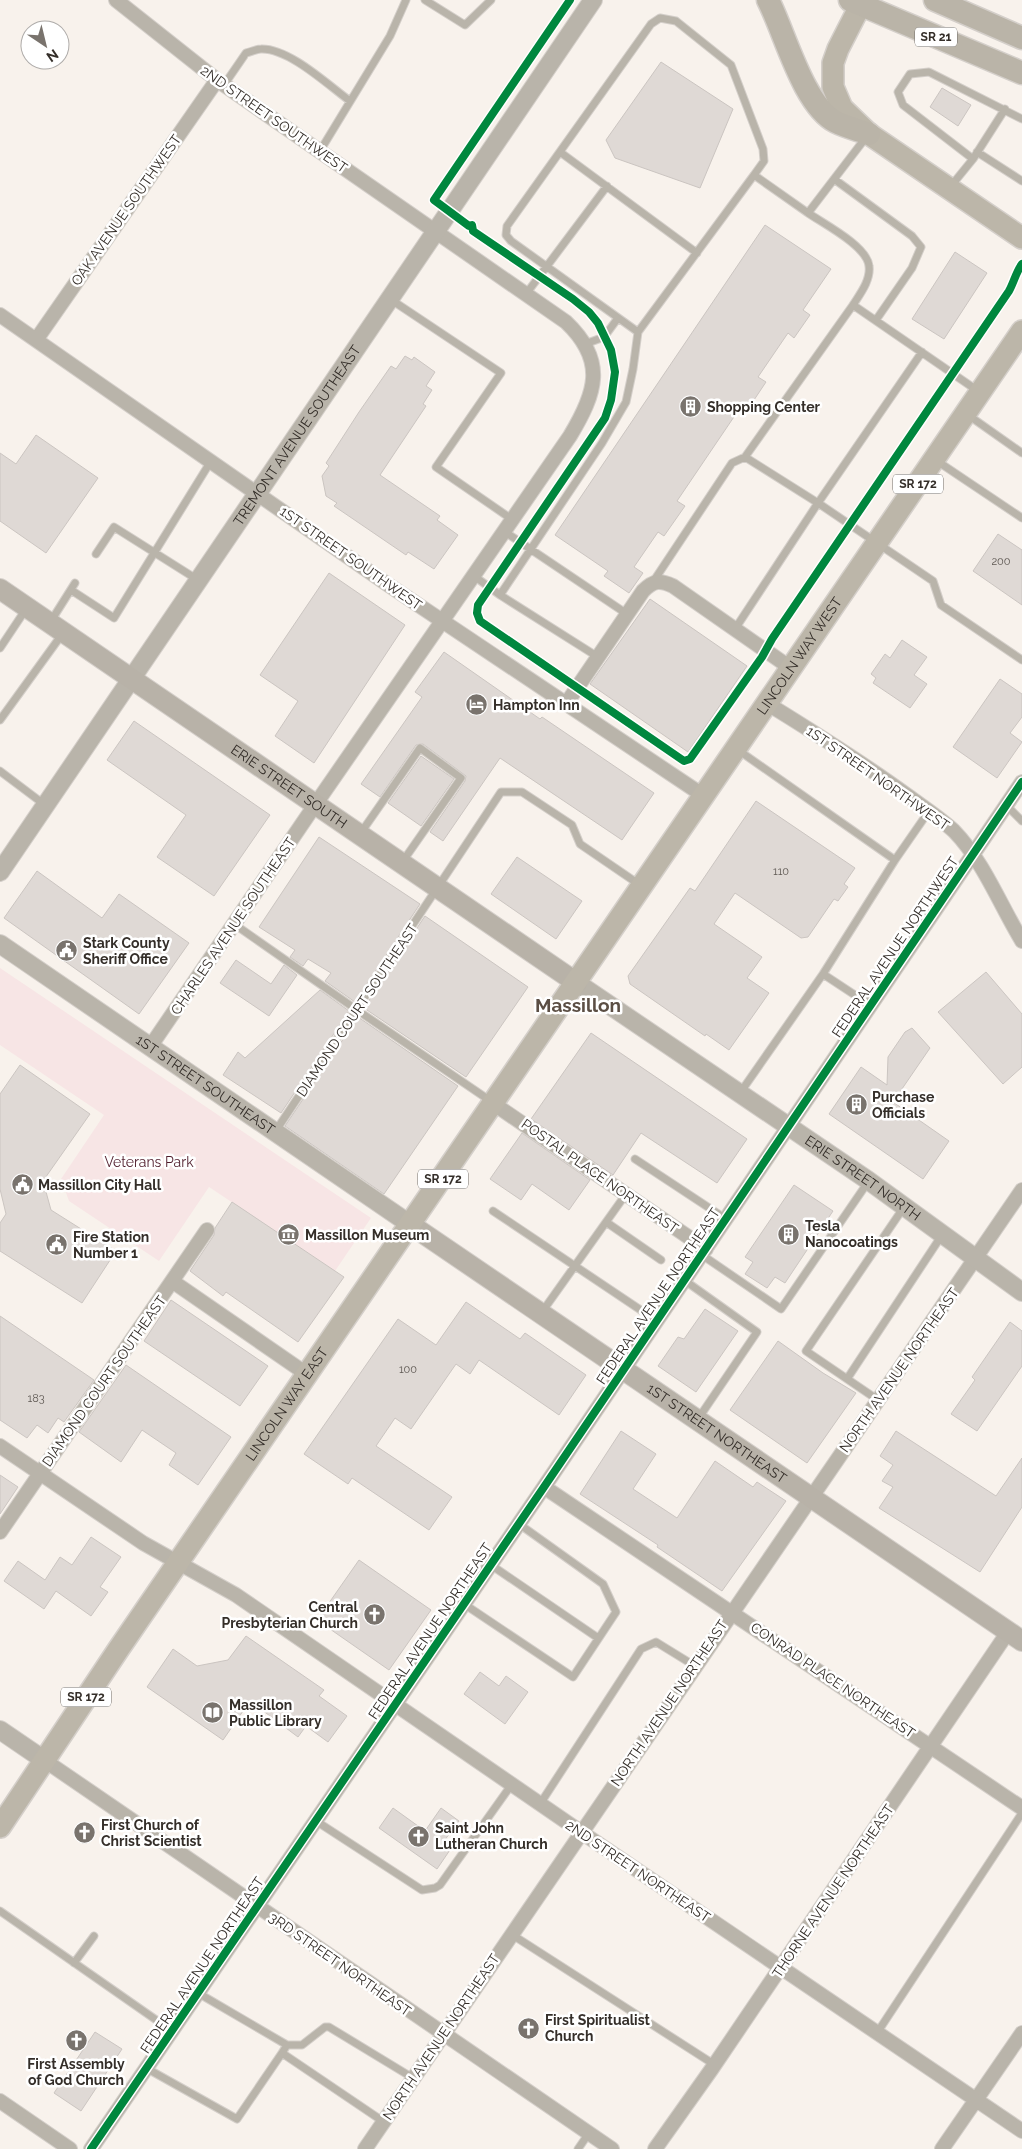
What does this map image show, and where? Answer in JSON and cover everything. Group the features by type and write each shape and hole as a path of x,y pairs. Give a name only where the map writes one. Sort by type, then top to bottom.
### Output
{"highway":[{"path":"768,0 797,69 813,100 835,122 868,134"},
{"name":"SR 21","path":"935,0 1022,38"},
{"name":"SR 21","path":"858,2 1022,73"}],"main road":[{"path":"858,2 836,55 832,70 832,82 836,97 842,108 868,134 1022,238"},
{"name":"LINCOLN WAY WEST","path":"577,983 1022,331"},
{"name":"ERIE STREET SOUTH","path":"0,589 577,983"},
{"name":"LINCOLN WAY EAST","path":"0,1827 178,1563 577,983"},
{"name":"1ST STREET NORTHEAST","path":"411,1225 542,1312 1015,1637"}],"street":[{"name":"2ND STREET SOUTHWEST","path":"116,0 221,83 566,322 585,344"},
{"name":"TREMONT AVENUE SOUTHEAST","path":"0,872 593,0"},
{"name":"OAK AVENUE SOUTHWEST","path":"36,340 221,83"},
{"name":"1ST STREET SOUTHWEST","path":"0,316 442,621 704,796"},
{"name":"CHARLES AVENUE SOUTHEAST","path":"150,1047 570,436 590,399 594,371 591,357 585,344"},
{"path":"566,704 643,591 653,582 664,582 673,586 792,669"},
{"name":"1ST STREET NORTHWEST","path":"768,704 834,744 928,811 954,832 972,854 1022,941"},
{"name":"FEDERAL AVENUE NORTHWEST","path":"789,1126 1022,782"},
{"name":"1ST STREET SOUTHEAST","path":"0,944 411,1225"},
{"name":"ERIE STREET NORTH","path":"577,983 869,1181 1022,1292"},
{"name":"POSTAL PLACE NORTHEAST","path":"494,1104 626,1194 704,1252"},
{"name":"FEDERAL AVENUE NORTHEAST","path":"91,2149 789,1126"},
{"name":"NORTH AVENUE NORTHEAST","path":"365,2149 694,1666 1022,1190"},
{"name":"DIAMOND COURT SOUTHEAST","path":"0,1532 207,1230"},
{"path":"172,1281 308,1375"},
{"name":"2ND STREET NORTHEAST","path":"0,1446 143,1543 236,1595 1022,2131"},
{"name":"CONRAD PLACE NORTHEAST","path":"544,1487 1022,1808"},
{"name":"THORNE AVENUE NORTHEAST","path":"655,2149 715,2065 932,1746 1015,1637"},
{"path":"0,1730 44,1760"},
{"name":"3RD STREET NORTHEAST","path":"44,1760 612,2149"},
{"path":"942,2149 1022,2032"},
{"path":"0,2100 70,2149"}],"lane":[{"path":"320,151 390,36 406,0"},
{"path":"424,0 465,25 491,0"},
{"path":"500,595 602,444 626,402 638,332 764,161 763,148 731,66 676,21 660,18 651,24 507,226 506,234 511,241 638,332"},
{"path":"221,83 246,53 261,49 276,51 291,58 350,101"},
{"path":"1022,119 1006,109 929,72 910,74 898,92 903,104 975,155 1022,181"},
{"path":"949,188 975,155 1006,109"},
{"path":"808,213 868,134"},
{"path":"560,152 697,253"},
{"path":"653,582 732,463 745,457 866,286 869,266 862,251 754,176"},
{"path":"834,179 912,236 921,247 912,268 876,320"},
{"path":"526,294 607,186"},
{"path":"390,299 501,372 436,467 514,520"},
{"path":"853,305 980,392"},
{"path":"585,344 604,336 618,318"},
{"path":"735,630 818,503 922,352"},
{"path":"966,414 1022,453"},
{"path":"745,457 818,503 933,581 941,605 1022,660"},
{"path":"934,459 1022,518"},
{"path":"0,720 56,628 73,587 114,618 211,461"},
{"path":"96,554 114,527 198,580"},
{"path":"505,532 627,614"},
{"path":"474,576 500,595 598,657"},
{"path":"0,648 27,608"},
{"path":"360,835 420,748 461,778 401,863"},
{"path":"736,749 895,860"},
{"path":"0,771 46,805"},
{"name":"DIAMOND COURT SOUTHEAST","path":"275,1132 501,792 522,792 572,825 580,844 643,887"},
{"path":"1006,804 1022,821"},
{"path":"740,1093 823,974 928,811"},
{"path":"234,924 494,1104"},
{"path":"823,974 870,1006"},
{"path":"635,1159 726,1219"},
{"path":"704,1252 781,1309 869,1181"},
{"path":"542,1312 626,1194"},
{"path":"878,1400 806,1351 904,1207"},
{"path":"493,1211 657,1320"},
{"path":"606,1222 661,1260"},
{"path":"847,1379 942,1235"},
{"path":"684,1280 757,1332 698,1419"},
{"path":"464,1604 573,1677 616,1612 603,1584 519,1524"},
{"path":"491,1565 598,1638"},
{"path":"540,1804 641,1649 656,1642 694,1666"},
{"path":"316,1821 422,1890 435,1888 440,1885 512,1784"},
{"path":"878,2033 1022,1813"},
{"path":"0,1911 172,2031"},
{"path":"511,1934 715,2065"},
{"path":"74,1963 94,1936"},
{"path":"198,1993 288,2045 302,2045 325,2027 329,2027 413,2078"},
{"path":"146,2068 237,2119 288,2045"},
{"path":"282,2053 384,2122"},
{"path":"578,2149 589,2134"}],"green space":[{"name":"Veterans Park","path":"0,968 371,1218 335,1271 209,1187 159,1261 69,1201 61,1179 104,1115 0,1045"}],"building":[{"path":"661,62 733,109 700,188 615,158 606,140"},
{"path":"942,88 971,105 958,126 930,107"},
{"name":"Shopping Center","path":"765,225 831,269 803,310 810,315 794,338 788,333 758,377 766,382 748,409 742,405 677,501 685,506 664,536 658,532 634,567 643,573 629,593 604,576 608,571 555,535"},
{"path":"955,252 987,273 944,339 912,319"},
{"path":"405,356 412,360 414,357 435,372 426,386 432,390 423,404 426,406 380,475 440,516 437,520 458,535 434,569 408,552 406,555 334,506 337,503 326,496 322,476 329,466 326,463 359,412 391,366 396,369"},
{"path":"36,435 98,478 46,553 0,521 0,453 16,464"},
{"path":"998,534 1022,550 1022,605 973,571"},
{"path":"329,573 405,625 314,763 275,736 298,701 260,675"},
{"path":"650,599 747,666 688,752 590,684"},
{"path":"902,640 927,657 914,675 927,684 910,708 873,683 876,678 871,674 885,654 890,658"},
{"path":"444,652 540,719 542,717 654,793 622,840 500,758 443,841 430,832 465,781 466,776 423,744 416,745 380,797 361,784 422,697 415,692"},
{"path":"1000,679 1022,694 1022,717 1010,733 1022,742 997,778 953,747"},
{"path":"134,721 270,815 214,896 157,857 186,815 107,760"},
{"path":"421,756 454,779 421,826 388,803"},
{"path":"756,801 855,868 844,884 848,887 838,901 834,899 808,937 801,938 735,893 714,924 762,957 747,978 769,993 729,1050 706,1034 705,1036 630,984 628,976 690,888 695,891"},
{"path":"319,837 420,904 355,1002 325,981 331,973 308,959 303,966 290,957 295,950 259,927"},
{"path":"517,857 582,901 556,939 491,894"},
{"path":"37,871 102,918 119,894 189,943 139,1014 4,918"},
{"path":"425,916 528,987 466,1077 364,1008"},
{"path":"236,960 271,984 284,965 297,975 269,1016 220,983"},
{"path":"986,972 1022,1014 1022,1067 1003,1084 938,1012"},
{"path":"320,990 349,1011 281,1113 223,1075 238,1052 245,1058"},
{"path":"358,1017 458,1086 384,1194 285,1126"},
{"path":"912,1028 930,1048 893,1102 949,1141 923,1179 829,1114 861,1067 887,1085 888,1057 905,1032"},
{"path":"591,1033 747,1139 717,1183 641,1133 613,1175 531,1119"},
{"name":"Massillon City Hall","path":"20,1065 90,1114 43,1181 51,1210 116,1251 82,1303 0,1251 0,1223 6,1214 0,1189 0,1094"},
{"path":"522,1133 590,1180 569,1210 532,1184 521,1200 490,1179"},
{"name":"Tesla Nanocoatings","path":"794,1185 833,1211 785,1283 775,1277 767,1288 745,1274 753,1262 745,1257"},
{"path":"232,1202 344,1277 298,1342 226,1292 223,1296 190,1271 214,1235 215,1228"},
{"path":"171,1300 268,1366 240,1406 144,1341"},
{"path":"466,1302 520,1339 525,1333 586,1375 559,1415 479,1360 470,1374 456,1364 411,1429 395,1418 376,1446 452,1497 429,1530 352,1478 348,1484 304,1454 398,1319 436,1345"},
{"path":"705,1309 738,1331 696,1392 658,1366 678,1337 684,1339"},
{"path":"0,1316 94,1380 64,1422 58,1418 48,1433 37,1425 27,1438 0,1420"},
{"path":"1010,1322 1022,1331 1022,1366 977,1431 951,1414 975,1380 972,1377"},
{"path":"778,1341 823,1373 856,1393 807,1463 730,1410"},
{"path":"126,1365 231,1437 198,1485 169,1465 176,1453 142,1430 121,1462 79,1432"},
{"path":"621,1431 656,1454 633,1489 677,1518 715,1461 753,1487 757,1482 786,1501 722,1591 657,1547 658,1545 580,1494"},
{"path":"896,1431 996,1496 1022,1458 1022,1507 980,1572 879,1508 893,1487 882,1481 893,1465 880,1456"},
{"path":"0,1475 18,1487 0,1514"},
{"path":"91,1537 121,1557 100,1587 108,1592 91,1616 56,1591 44,1609 4,1581 18,1561 45,1580 60,1557 72,1565"},
{"name":"Central Presbyterian Church","path":"359,1560 431,1610 389,1670 317,1620"},
{"name":"Massillon Public Library","path":"246,1636 324,1690 319,1696 347,1716 328,1742 306,1726 298,1737 250,1701 223,1740 147,1687 173,1649 197,1666 228,1660"},
{"path":"480,1672 499,1686 506,1676 528,1692 505,1724 464,1694"},
{"name":"Saint John Lutheran Church","path":"393,1808 425,1831 441,1808 459,1821 444,1841 452,1847 437,1869 379,1828"},
{"path":"95,2032 122,2049 81,2111 54,2093"}],"cycle path":[{"path":"570,0 434,200 469,226 472,225 473,231 589,312 598,323 611,350 615,372 611,400 605,418 478,605 477,613 480,621 684,761 690,759 762,657 772,639 1009,291 1022,264"},
{"path":"91,2149 544,1487 1022,782"}],"place":[{"name":"Shopping Center","path":"691,407"},
{"name":"Hampton Inn","path":"477,705"},
{"name":"Stark County Sheriff Office","path":"67,951"},
{"name":"Purchase Officials","path":"856,1105"},
{"name":"Massillon City Hall","path":"22,1185"},
{"name":"Tesla Nanocoatings","path":"789,1234"},
{"name":"Massillon Museum","path":"289,1235"},
{"name":"Fire Station Number 1","path":"57,1245"},
{"name":"Central Presbyterian Church","path":"374,1615"},
{"name":"Massillon Public Library","path":"213,1713"},
{"name":"First Church of Christ Scientist","path":"85,1833"},
{"name":"Saint John Lutheran Church","path":"419,1836"},
{"name":"First Spiritualist Church","path":"529,2028"},
{"name":"First Assembly of God Church","path":"76,2041"}],"district":[{"name":"Massillon","path":"578,1005"}]}
